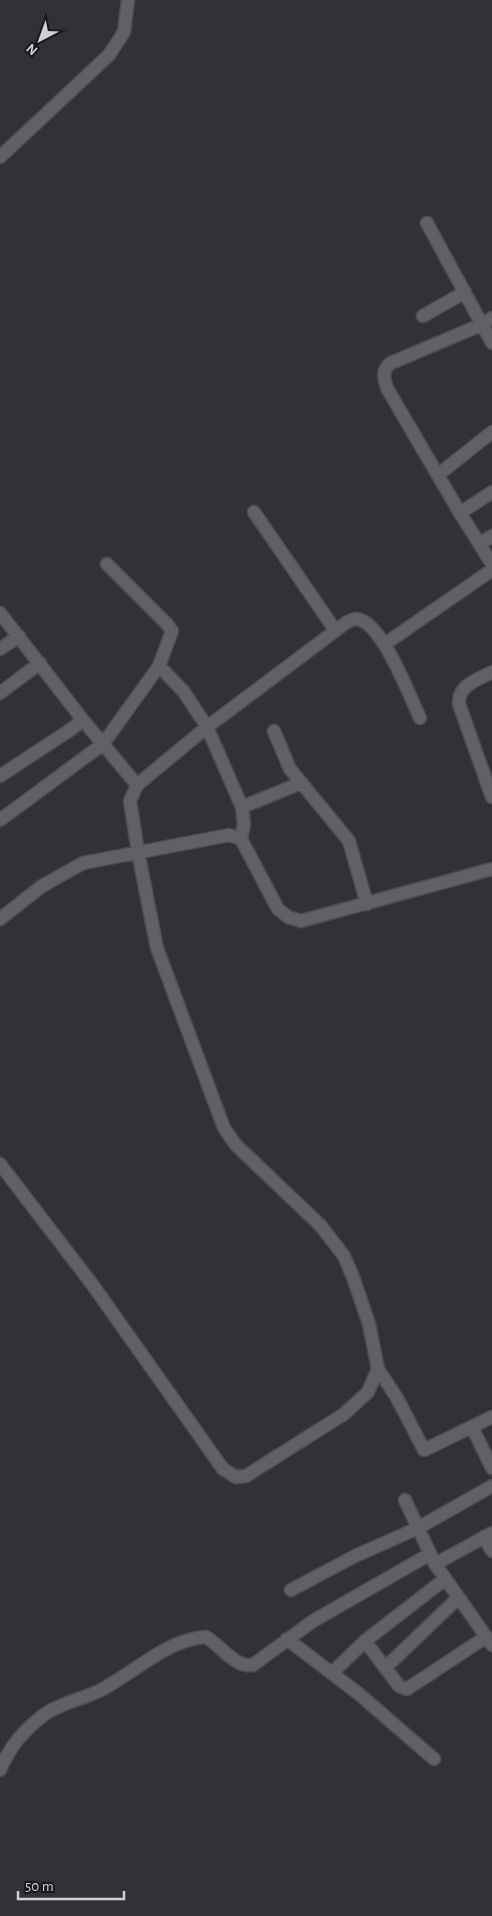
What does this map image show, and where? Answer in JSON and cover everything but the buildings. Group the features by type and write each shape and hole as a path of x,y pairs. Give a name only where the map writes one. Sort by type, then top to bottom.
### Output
{"street":[{"path":"0,157 109,55 124,32 128,0"},
{"path":"427,223 465,292 487,321 492,343"},
{"path":"423,316 465,292"},
{"path":"487,321 391,363 385,370 385,380 388,390 492,564"},
{"path":"438,475 492,432"},
{"path":"460,513 492,492"},
{"path":"254,512 335,630"},
{"path":"480,544 492,536"},
{"path":"0,820 103,744 159,666 172,631 107,564"},
{"path":"385,644 492,570"},
{"path":"0,614 40,663 82,720 137,785"},
{"path":"420,718 385,644 371,628 356,619 335,630 207,727 137,785 130,807 157,948 224,1128 236,1145 321,1226 344,1256 360,1295 378,1369 400,1402 424,1450 492,1417"},
{"path":"0,648 19,636"},
{"path":"0,694 40,663"},
{"path":"159,666 184,692 207,727 242,807 244,824 241,839 278,909 294,920 310,920 492,869"},
{"path":"492,672 464,687 458,695 459,704 492,798"},
{"path":"0,776 82,720"},
{"path":"274,730 287,765 349,841 367,904"},
{"path":"242,807 301,783"},
{"path":"0,919 26,897 74,867 92,861 229,835 241,839"},
{"path":"0,1164 92,1284 223,1469 236,1477 246,1476 344,1414 368,1392 378,1369"},
{"path":"472,1427 492,1468"},
{"path":"292,1590 354,1556 418,1528 492,1486"},
{"path":"365,1640 400,1686 408,1689 489,1641 433,1559 405,1500"},
{"path":"0,1770 8,1751 20,1735 47,1713 102,1689 174,1646 206,1637 238,1662 250,1665 258,1662 312,1620 433,1559 488,1535 492,1551"},
{"path":"332,1673 365,1640 445,1579"},
{"path":"386,1668 458,1598"},
{"path":"287,1639 332,1673 434,1759"}]}
